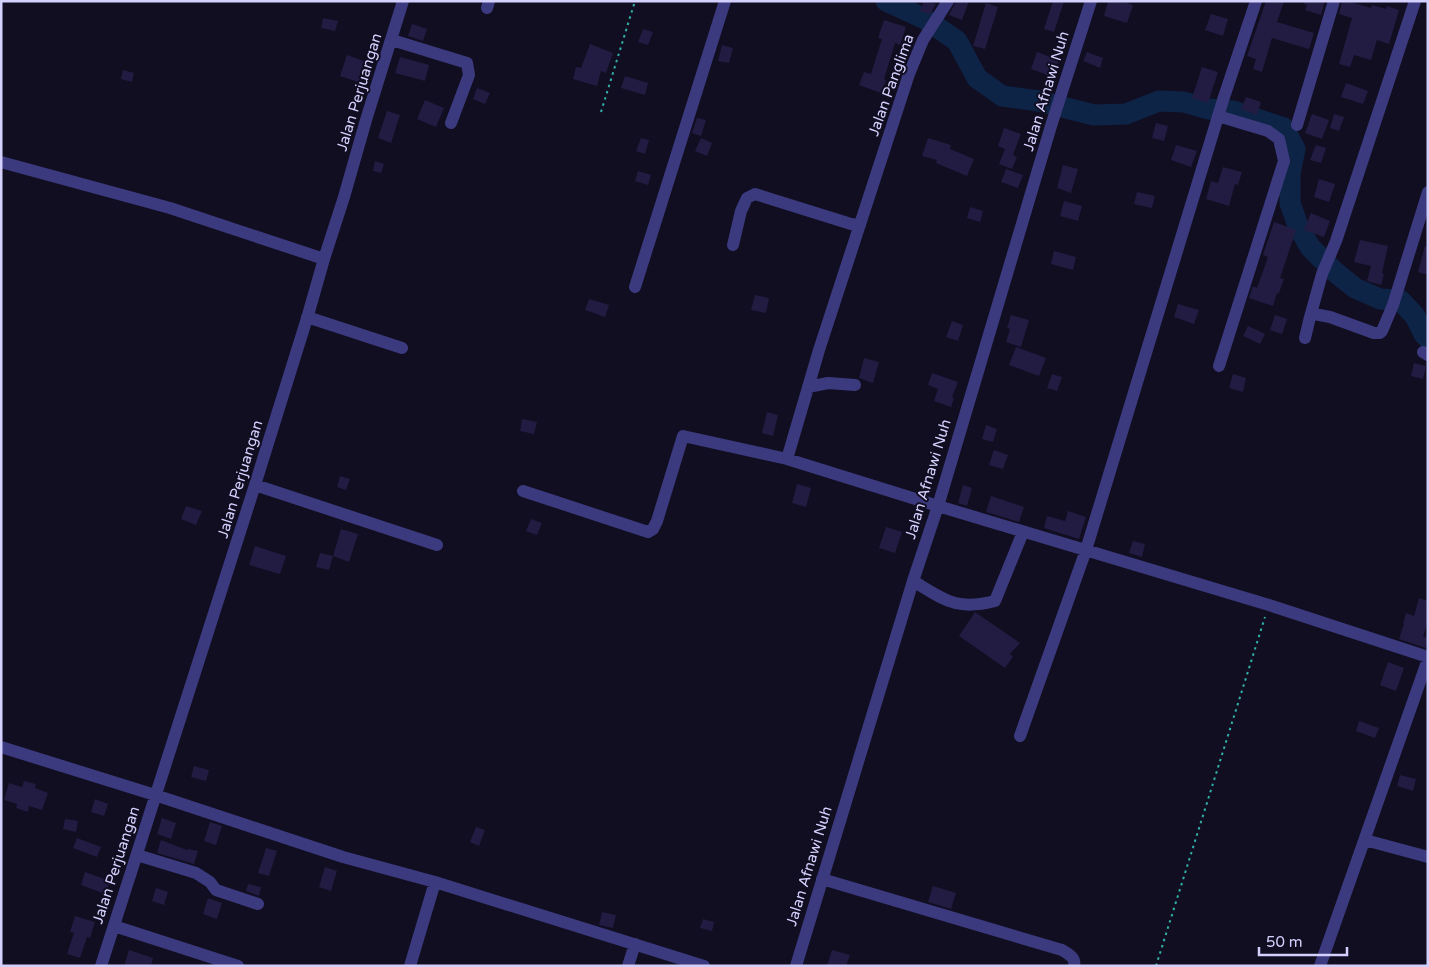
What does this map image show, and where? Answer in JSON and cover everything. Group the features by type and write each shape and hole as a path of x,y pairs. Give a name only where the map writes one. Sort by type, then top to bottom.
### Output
{"street":[{"name":"Jalan Perjuangan","path":"101,966 255,485 404,1"},
{"path":"635,287 725,1"},
{"name":"Jalan Panglima","path":"787,459 872,185 909,74 920,47 948,1"},
{"name":"Jalan Afnawi Nuh","path":"796,966 913,581 938,506 1051,126 1091,1"},
{"path":"1020,736 1086,550 1225,93 1256,1"},
{"path":"1297,125 1334,1"},
{"path":"1305,338 1322,274 1336,242 1415,1"},
{"path":"392,40 467,63 468,75 450,123"},
{"path":"1219,114 1268,131 1279,139 1284,162 1219,366"},
{"path":"1,162 170,208 324,259"},
{"path":"1310,316 1318,314 1376,333 1382,331 1393,305 1428,192"},
{"path":"732,245 741,211 747,198 755,194 851,224 860,224"},
{"path":"307,317 402,348"},
{"path":"808,387 828,383 855,385"},
{"path":"523,491 648,532 653,530 684,436 787,459 1269,605 1428,658 1320,966"},
{"path":"255,485 437,545"},
{"path":"913,581 952,603 965,606 995,601 1023,532"},
{"path":"1,747 156,794 343,857 435,882 704,966"},
{"path":"1365,840 1428,858"},
{"path":"137,855 196,873 210,882 216,890 224,894 258,904"},
{"path":"822,879 1062,950 1071,955 1075,962 1074,966"},
{"path":"410,966 435,882"},
{"path":"114,926 238,966"},
{"path":"628,966 635,944"}],"path":[{"path":"601,112 635,1"},
{"path":"1156,966 1269,605"}],"building":[{"path":"924,1 936,4 930,14 920,11"},
{"path":"956,1 969,1 962,20 949,15"},
{"path":"1053,1 1064,1 1054,32 1044,29"},
{"path":"1108,1 1123,1 1133,5 1127,23 1104,16"},
{"path":"1266,1 1284,1 1277,22 1314,33 1309,49 1272,38 1262,72 1253,69 1256,59 1247,56"},
{"path":"1304,1 1325,1 1321,15 1305,10 1307,5 1304,4"},
{"path":"1342,1 1371,8 1372,5 1386,9 1387,6 1399,10 1389,44 1377,40 1371,60 1354,55 1350,67 1339,64 1352,18 1339,14"},
{"path":"986,3 998,7 985,49 973,46"},
{"path":"1211,14 1228,19 1223,36 1205,30"},
{"path":"323,18 338,21 335,31 321,28"},
{"path":"884,20 906,27 900,45 895,43 881,93 859,85 864,72 871,74 882,39 878,38"},
{"path":"412,24 427,29 423,41 408,36"},
{"path":"643,29 653,32 648,45 638,42"},
{"path":"590,44 613,53 606,73 601,71 597,86 573,79 576,67 581,68"},
{"path":"722,45 733,48 729,63 718,61"},
{"path":"1037,52 1059,60 1053,77 1031,69"},
{"path":"1087,52 1103,58 1100,68 1083,61"},
{"path":"347,55 372,64 364,84 340,76"},
{"path":"400,57 429,65 425,81 395,73"},
{"path":"1202,67 1218,72 1208,103 1192,98"},
{"path":"123,70 134,73 132,82 121,79"},
{"path":"625,76 648,83 645,95 621,88"},
{"path":"1346,83 1368,91 1363,104 1341,97"},
{"path":"477,88 490,93 485,104 473,99"},
{"path":"1246,97 1261,102 1257,115 1241,109"},
{"path":"425,100 444,108 436,127 417,119"},
{"path":"387,111 400,115 391,143 378,138"},
{"path":"1312,114 1329,120 1322,139 1305,133"},
{"path":"1334,114 1344,117 1339,131 1330,128"},
{"path":"697,118 706,120 701,136 692,133"},
{"path":"1156,123 1168,126 1164,141 1152,138"},
{"path":"1004,128 1021,134 1013,155 1017,157 1012,169 999,164 1005,149 998,146"},
{"path":"641,138 649,140 645,154 636,151"},
{"path":"701,138 712,143 707,156 695,151"},
{"path":"928,138 951,145 950,149 974,159 967,176 936,163 937,160 922,156"},
{"path":"1176,145 1197,151 1191,167 1171,160"},
{"path":"1316,145 1326,148 1321,163 1310,160"},
{"path":"375,161 384,164 381,173 373,171"},
{"path":"1063,165 1078,169 1071,193 1057,188"},
{"path":"1223,167 1242,172 1238,185 1235,184 1229,206 1206,199 1211,181 1218,183"},
{"path":"1006,169 1023,175 1018,188 1001,182"},
{"path":"638,171 651,175 648,185 635,181"},
{"path":"1319,179 1335,184 1329,202 1314,197"},
{"path":"1137,192 1155,196 1152,208 1134,204"},
{"path":"1064,201 1082,206 1078,221 1060,216"},
{"path":"970,207 983,211 980,222 967,218"},
{"path":"1311,213 1330,221 1324,237 1304,230"},
{"path":"1274,222 1296,230 1280,278 1284,279 1273,306 1249,298 1253,286 1257,288 1268,257 1263,255"},
{"path":"1360,240 1388,246 1381,285 1367,281 1371,266 1354,262"},
{"path":"1425,246 1428,247 1428,275 1418,272"},
{"path":"1054,251 1076,257 1073,270 1051,264"},
{"path":"755,295 769,298 766,313 751,310"},
{"path":"589,299 609,305 605,317 585,310"},
{"path":"1178,304 1199,310 1194,324 1174,317"},
{"path":"1011,315 1029,320 1021,347 1006,342 1010,329 1007,328"},
{"path":"1275,315 1287,319 1282,334 1270,330"},
{"path":"952,321 963,325 958,341 946,337"},
{"path":"1248,326 1265,334 1260,344 1243,336"},
{"path":"1016,347 1046,358 1039,376 1009,365"},
{"path":"864,358 879,362 873,383 859,378"},
{"path":"1414,363 1426,366 1423,379 1411,376"},
{"path":"932,373 958,382 952,397 954,398 951,407 934,401 938,389 928,385"},
{"path":"1052,374 1062,377 1057,391 1047,388"},
{"path":"1233,374 1246,378 1243,392 1229,388"},
{"path":"767,412 778,415 773,436 762,433"},
{"path":"522,419 537,422 534,434 520,431"},
{"path":"986,425 997,429 993,442 982,439"},
{"path":"994,450 1008,455 1003,469 989,465"},
{"path":"340,476 350,479 346,490 337,487"},
{"path":"797,484 811,488 806,507 792,503"},
{"path":"963,485 972,488 967,506 958,503"},
{"path":"991,496 1024,507 1019,522 986,512"},
{"path":"186,506 202,511 196,525 181,519"},
{"path":"1068,511 1086,517 1079,539 1044,528 1047,516 1065,521"},
{"path":"531,519 542,523 537,535 526,531"},
{"path":"886,527 902,532 895,553 879,548"},
{"path":"341,529 358,534 349,562 333,556"},
{"path":"1133,541 1145,544 1142,557 1129,553"},
{"path":"255,546 286,556 280,574 249,565"},
{"path":"320,553 333,556 329,570 316,567"},
{"path":"1419,598 1428,601 1428,621 1423,636 1428,638 1426,648 1399,639 1406,613 1414,616"},
{"path":"975,612 1020,643 1010,654 1013,657 1005,668 959,636"},
{"path":"1388,662 1404,668 1396,691 1380,685"},
{"path":"1359,721 1379,728 1375,738 1356,731"},
{"path":"194,766 209,770 206,781 191,777"},
{"path":"1400,775 1416,779 1413,791 1397,786"},
{"path":"24,781 36,784 35,788 48,793 42,810 29,806 28,812 16,808 17,804 4,800 9,783 22,787"},
{"path":"95,799 108,804 104,816 91,812"},
{"path":"162,818 176,823 171,839 157,834"},
{"path":"65,819 78,821 76,832 63,829"},
{"path":"210,822 222,826 216,845 204,841"},
{"path":"476,827 485,830 479,846 470,842"},
{"path":"77,838 101,847 97,857 73,848"},
{"path":"161,840 187,850 198,851 194,864 157,853"},
{"path":"266,848 277,851 269,876 258,873"},
{"path":"325,867 337,871 331,891 319,887"},
{"path":"85,872 110,881 105,894 81,885"},
{"path":"248,884 261,887 259,896 246,891"},
{"path":"933,886 956,893 951,909 928,902"},
{"path":"156,888 168,892 164,905 152,901"},
{"path":"208,898 222,903 217,919 203,914"},
{"path":"602,912 616,915 613,928 599,925"},
{"path":"75,916 95,922 90,938 87,937 80,958 67,954 74,933 70,932"},
{"path":"703,919 714,922 712,931 700,928"},
{"path":"129,950 153,958 151,966 124,966"},
{"path":"832,950 850,955 846,966 827,966"}],"waterway":[{"path":"886,1 925,19 957,41 977,78 1002,96 1039,101 1094,115 1126,114 1159,101 1184,102 1208,109 1233,111 1284,128 1295,149 1290,174 1290,203 1298,226 1310,247 1335,272 1355,288 1380,299 1400,300 1415,316 1428,338"}]}
